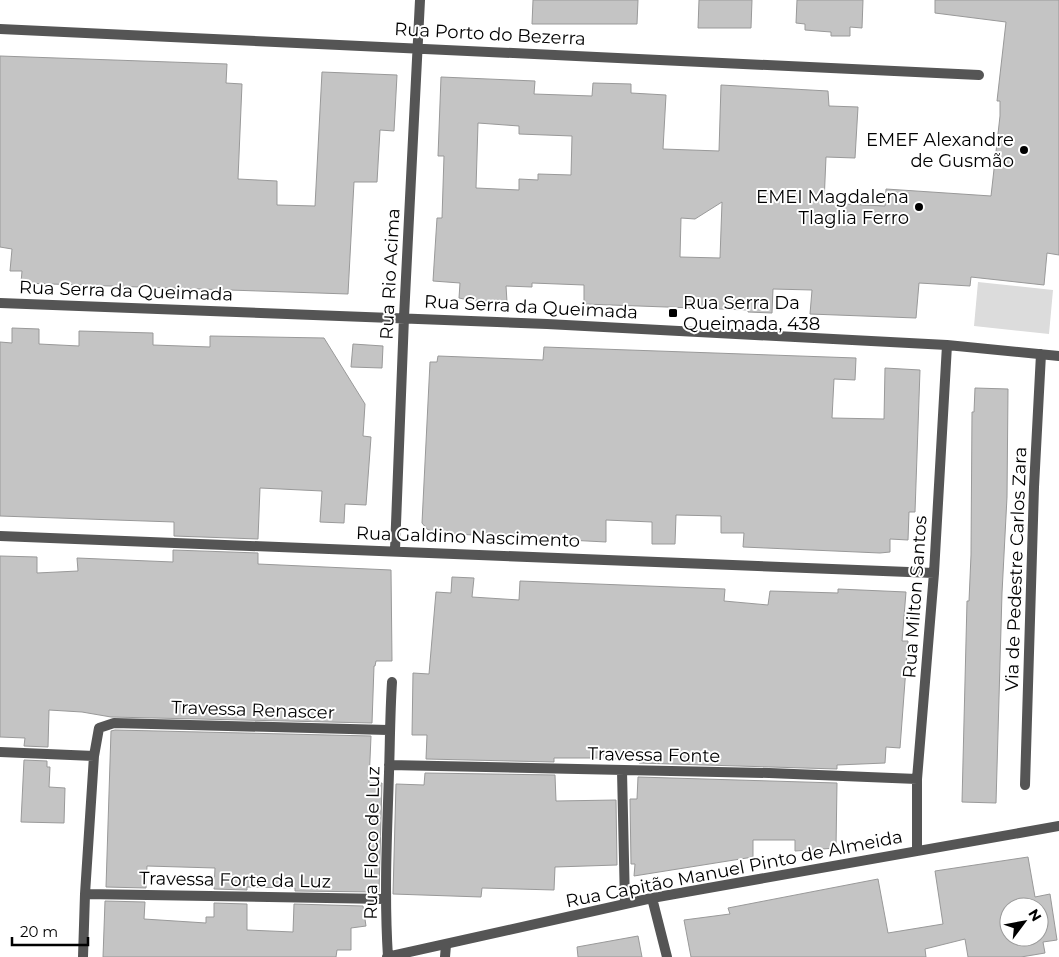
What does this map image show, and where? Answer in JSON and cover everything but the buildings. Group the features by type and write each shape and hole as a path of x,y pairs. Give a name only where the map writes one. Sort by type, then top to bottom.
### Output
{"street":[{"name":"Rua Rio Acima","path":"395,550 404,317 420,0"},
{"name":"Rua Porto do Bezerra","path":"0,29 418,46 979,75"},
{"name":"Rua Serra da Queimada","path":"0,303 404,317 947,345 1059,356"},
{"name":"Rua Milton Santos","path":"917,852 918,780 934,573 947,345"},
{"name":"Via de Pedestre Carlos Zara","path":"1025,785 1034,487 1041,354"},
{"name":"Rua Galdino Nascimento","path":"0,536 395,550 934,573"},
{"path":"388,730 392,682"},
{"name":"Travessa Renascer","path":"94,756 99,728 114,723 388,730"},
{"name":"Rua Floco de Luz","path":"388,730 389,765 384,899 388,957"},
{"path":"0,752 94,756 83,957"},
{"name":"Travessa Fonte","path":"389,765 622,771 770,772 918,780"},
{"path":"622,771 625,904"},
{"name":"Rua Capitão Manuel Pinto de Almeida","path":"388,957 652,898 1059,826"},
{"name":"Travessa Forte da Luz","path":"85,894 384,899"},
{"path":"652,898 667,957"},
{"path":"444,957 446,945"}],"shaded area":[{"path":"978,282 1053,290 1049,334 974,326"}],"place":[{"name":"EMEF Alexandre de Gusmão","path":"1024,150"},
{"name":"EMEI Magdalena Tlaglia Ferro","path":"919,207"},
{"name":"Rua Serra Da Queimada, 438","path":"673,313"}]}
